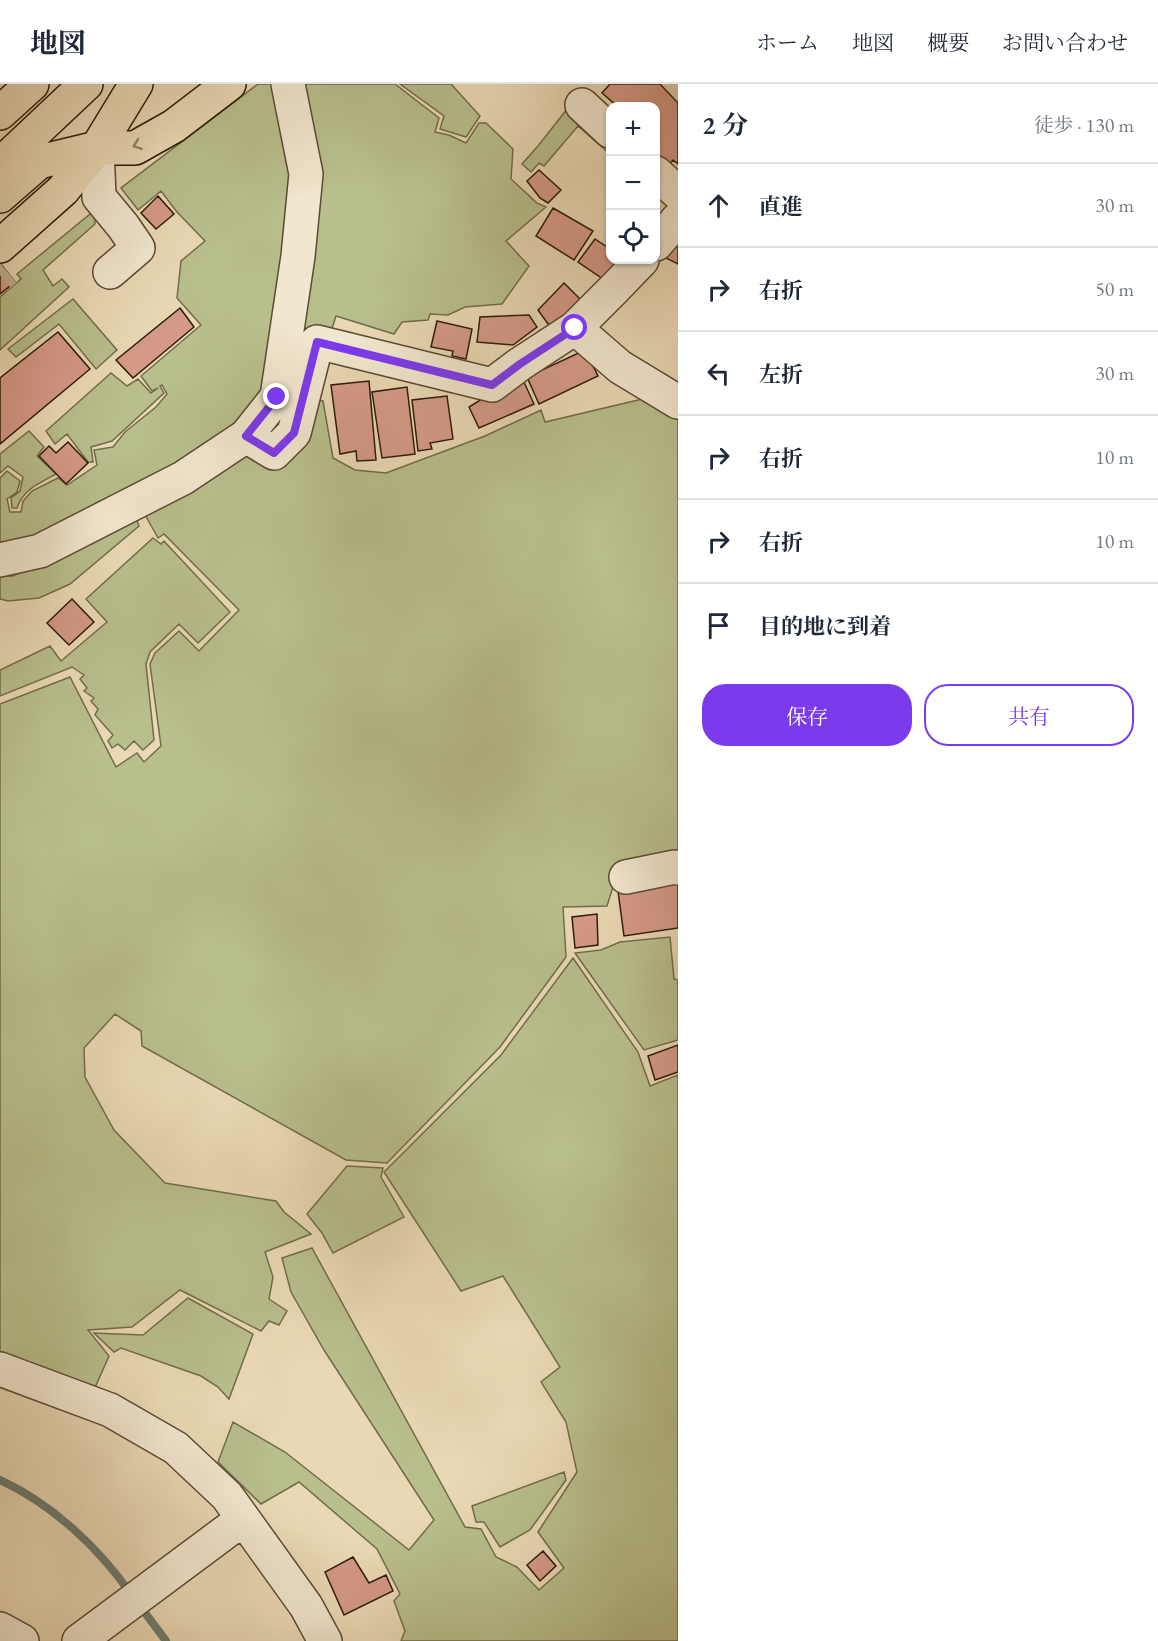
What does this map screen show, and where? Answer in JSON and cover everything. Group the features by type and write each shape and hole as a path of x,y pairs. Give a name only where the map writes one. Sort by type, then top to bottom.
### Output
{"highway":[{"path":"0,89 6,84"},
{"path":"0,113 32,84"},
{"path":"0,139 57,84"},
{"path":"0,165 86,84"},
{"path":"3,258 76,208 97,148 136,84"},
{"path":"0,196 39,162 97,148 135,148 174,126 230,84"},
{"path":"0,220 50,176 97,148"}],"street":[{"path":"0,560 40,551 183,478 246,436 277,397 298,256 306,174 288,84"},
{"path":"582,105 606,127"},
{"path":"97,148 99,197 138,248 110,272"},
{"path":"660,177 678,193"},
{"path":"660,239 678,219"},
{"path":"246,436 274,453 294,433 317,342 492,385 575,328 638,264"},
{"path":"575,328 620,367 678,402"},
{"path":"626,878 678,868"},
{"path":"0,1369 110,1410 176,1448 227,1496 306,1606 325,1641"},
{"path":"79,1641 243,1519"},
{"path":"0,1629 22,1641"}],"green space":[{"path":"258,84 278,84 294,184 260,402 237,423 178,465 31,538 0,546 0,478 7,471 20,481 17,492 7,499 10,512 21,512 23,501 32,491 58,478 67,485 97,465 94,450 113,447 125,432 156,407 167,394 162,385 160,386 164,393 112,441 91,447 93,462 88,462 67,434 55,444 46,431 111,373 127,386 138,379 151,393 158,388 152,391 141,376 201,325 177,298 181,261 205,241 177,212 161,191 138,210 121,188"},
{"path":"300,84 395,84 439,118 435,132 449,135 466,143 479,123 486,123 513,149 511,179 537,203 546,207 506,241 529,266 502,304 465,307 448,315 430,314 428,320 402,322 394,334 336,316 329,338 292,342"},
{"path":"400,84 451,84 480,116 466,137 440,129 444,116"},
{"path":"571,104 606,135 606,150 578,126 544,166 539,163 531,172 522,164"},
{"path":"90,214 95,215 95,224 43,270 53,286 62,279 69,287 0,350 0,297 21,279 17,274"},
{"path":"73,299 117,350 96,369 59,324 16,357 8,349"},
{"path":"678,389 678,862 617,874 607,906 563,907 566,957 500,1047 387,1163 346,1160 142,1046 141,1031 115,1014 84,1048 85,1077 114,1130 165,1183 276,1201 284,1212 311,1234 265,1252 273,1277 269,1299 287,1311 279,1325 269,1321 261,1331 180,1290 132,1327 88,1330 109,1356 93,1392 0,1358 0,704 70,677 116,767 137,753 144,762 161,746 150,664 155,653 179,631 199,651 239,610 164,534 158,538 143,511 246,450 283,462 310,399 323,401 333,458 355,470 386,473 485,436 541,410 545,422"},
{"path":"29,431 44,447 37,456 56,474 33,487 23,496 17,508 12,508 11,498 20,491 23,477 8,466 0,473 0,454"},
{"path":"135,515 139,526 70,584 39,598 8,601 0,599 0,576 13,576"},
{"path":"153,538 161,544 164,541 230,612 198,643 179,624 150,652 146,664 154,740 143,750 134,741 125,750 118,744 112,748 108,741 113,735 95,715 98,709 91,701 94,698 84,691 87,688 80,679 84,675 72,667 0,696 0,670 50,646 61,661 107,622 86,599"},
{"path":"670,937 674,979 678,980 678,1040 644,1050 575,953 601,950 620,942"},
{"path":"573,958 638,1052 650,1086 678,1075 678,1641 401,1641 405,1631 394,1601 400,1594 377,1549 299,1482 261,1504 218,1462 233,1422 285,1452 409,1550 434,1520 324,1350 291,1292 282,1258 312,1248 465,1527 481,1529 496,1557 517,1567 539,1590 564,1568 538,1532 577,1472 566,1422 541,1382 560,1367 503,1276 461,1291 384,1172 501,1055"},
{"path":"347,1166 383,1168 381,1177 404,1217 333,1253 322,1233 307,1214"},
{"path":"188,1298 253,1334 229,1399 218,1387 201,1376 121,1348 114,1352 94,1333 143,1335"},
{"path":"564,1472 566,1480 530,1530 500,1547 484,1522 476,1522 472,1506"}],"building":[{"path":"610,84 660,84 678,103 678,164 673,160 668,166 660,158 660,102 612,102 602,93"},
{"path":"539,170 561,190 548,203 540,198 527,181"},
{"path":"158,196 174,214 156,229 141,213"},
{"path":"553,208 593,231 574,260 536,236"},
{"path":"678,231 678,264 662,256"},
{"path":"595,239 606,246 606,264 623,264 609,283 578,262"},
{"path":"0,263 15,282 0,294"},
{"path":"564,283 581,300 551,328 538,310"},
{"path":"180,308 194,327 133,378 116,360"},
{"path":"529,315 537,327 513,345 477,342 480,317"},
{"path":"437,321 472,329 466,359 452,356 453,351 431,347"},
{"path":"58,332 90,369 0,444 0,378"},
{"path":"585,350 598,376 539,404 527,377"},
{"path":"523,380 534,404 479,428 469,407 490,394"},
{"path":"369,381 376,460 357,461 356,451 340,454 331,385"},
{"path":"407,387 415,454 382,458 372,392"},
{"path":"447,396 453,439 430,443 432,449 418,451 412,400"},
{"path":"68,442 88,463 66,484 39,456 49,446 56,453"},
{"path":"72,599 94,622 69,645 47,623"},
{"path":"678,877 678,928 624,936 618,891 644,889"},
{"path":"597,914 598,945 575,948 572,917"},
{"path":"678,1045 678,1072 655,1080 648,1056"},
{"path":"543,1551 556,1566 540,1581 527,1565"},
{"path":"353,1557 369,1583 386,1575 393,1591 344,1615 325,1572"}],"waterway":[{"path":"0,1480 38,1501 73,1528 104,1560 131,1594"},
{"path":"140,1606 166,1641"}],"tunnel":[{"path":"0,275 6,270"}],"route":[{"path":"277,397 246,436 274,453 294,433 317,342 492,385 575,328"}]}
